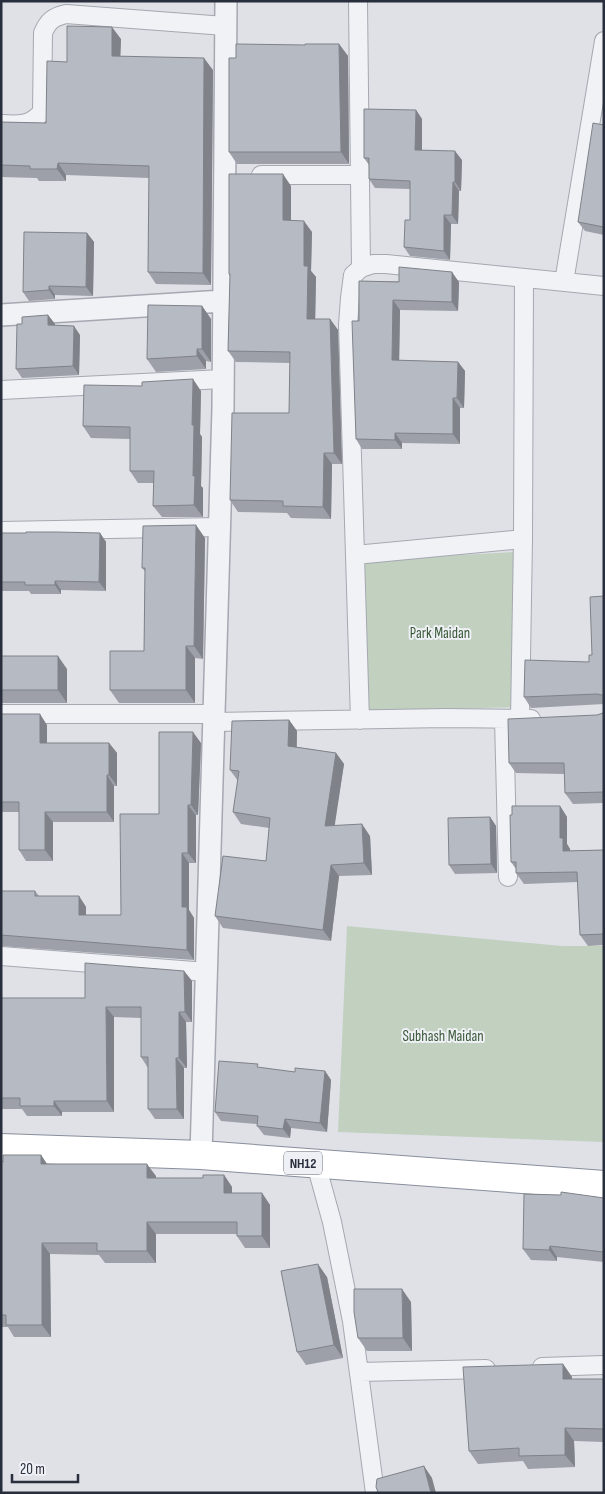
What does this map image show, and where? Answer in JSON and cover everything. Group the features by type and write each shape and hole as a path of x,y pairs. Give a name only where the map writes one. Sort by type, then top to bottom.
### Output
{"highway":[{"name":"NH12","path":"1,1148 201,1155 604,1185"}],"street":[{"path":"201,1155 220,527 226,1"},
{"path":"358,1 361,268"},
{"path":"1,124 17,125 28,123 36,119 42,112 43,33 47,23 65,8 225,26"},
{"path":"564,282 604,41"},
{"path":"224,175 360,175"},
{"path":"360,720 348,325 353,275 361,268 372,264 386,264 604,286"},
{"path":"508,877 512,719 523,540 524,278"},
{"path":"1,314 223,301"},
{"path":"1,390 223,379"},
{"path":"1,531 220,527"},
{"path":"356,555 523,540"},
{"path":"1,714 360,720 548,718"},
{"path":"1,956 207,972"},
{"path":"316,1164 332,1222 352,1321 376,1493"},
{"path":"526,1368 604,1365"},
{"path":"359,1372 506,1368"}],"green space":[{"name":"Park Maidan","path":"513,552 517,707 367,711 361,561"},
{"name":"Subhash Maidan","path":"347,926 562,946 604,946 604,1142 338,1132"}],"building":[{"path":"67,26 112,27 112,56 204,58 203,273 148,272 149,166 58,163 57,169 30,169 30,166 1,165 1,122 46,123 47,61 67,62"},
{"path":"236,44 339,44 341,152 229,152 229,58 236,58"},
{"path":"364,109 416,110 415,150 455,151 452,215 444,215 444,251 404,247 405,220 410,220 410,181 369,179 369,158 364,158"},
{"path":"593,123 604,125 604,227 578,222"},
{"path":"229,174 283,174 283,220 304,221 304,266 308,266 307,319 330,319 334,453 324,453 323,507 283,506 283,501 230,500 232,413 289,413 290,352 228,351 230,274"},
{"path":"24,232 87,233 86,287 49,286 49,290 23,292"},
{"path":"399,267 452,272 452,302 393,300 392,360 458,362 457,398 453,398 453,434 395,433 395,440 356,439 352,321 359,321 359,281 399,282"},
{"path":"148,305 202,306 202,349 197,349 197,356 147,359"},
{"path":"48,315 48,325 74,326 73,366 16,369 17,324 22,324 22,317"},
{"path":"193,379 194,505 153,506 154,471 130,471 130,427 83,426 84,385 142,386 142,382"},
{"path":"196,525 194,646 186,646 186,690 110,690 110,651 144,651 145,568 142,568 143,526"},
{"path":"1,533 100,533 99,582 55,581 55,585 25,585 25,582 1,582"},
{"path":"604,596 604,697 597,694 524,697 525,660 589,662 589,655 592,655 590,597"},
{"path":"1,656 58,656 58,690 1,690"},
{"path":"604,712 604,792 565,793 564,763 509,763 508,719 597,715"},
{"path":"1,714 40,714 40,743 109,743 107,812 45,812 45,850 19,850 19,802 1,802"},
{"path":"289,720 288,746 336,753 325,826 362,824 364,863 331,865 323,930 215,916 223,856 266,861 270,818 233,812 239,771 230,770 232,721"},
{"path":"159,732 193,732 191,805 188,805 188,853 182,853 182,907 187,907 187,950 1,935 1,891 35,891 35,896 79,896 79,915 121,915 120,814 159,814"},
{"path":"512,806 560,806 560,838 563,838 563,851 604,850 604,934 580,935 577,872 516,873 516,862 511,862 510,815 512,815"},
{"path":"490,817 491,864 449,865 448,818"},
{"path":"85,963 184,971 185,1012 179,1012 179,1058 176,1058 177,1109 148,1109 148,1057 141,1057 141,1007 106,1007 107,1101 54,1101 54,1106 20,1106 20,1098 1,1098 1,998 85,998"},
{"path":"219,1061 258,1064 257,1067 295,1072 295,1068 325,1071 320,1123 285,1119 283,1129 257,1126 258,1116 215,1112"},
{"path":"3,1155 41,1155 41,1164 147,1164 147,1178 203,1178 203,1175 224,1175 224,1193 262,1193 262,1236 237,1236 237,1222 147,1222 147,1251 97,1251 97,1243 42,1243 42,1325 6,1325 6,1315 1,1315 1,1162 3,1162"},
{"path":"561,1192 604,1198 604,1252 550,1246 549,1250 523,1249 524,1194 561,1195"},
{"path":"318,1264 334,1345 297,1352 281,1271"},
{"path":"354,1289 402,1289 403,1338 358,1338 354,1312"},
{"path":"563,1364 563,1379 604,1379 604,1429 565,1428 565,1455 519,1456 519,1448 469,1451 463,1367"},
{"path":"424,1466 431,1493 371,1493 378,1492 376,1487 377,1479"}]}
